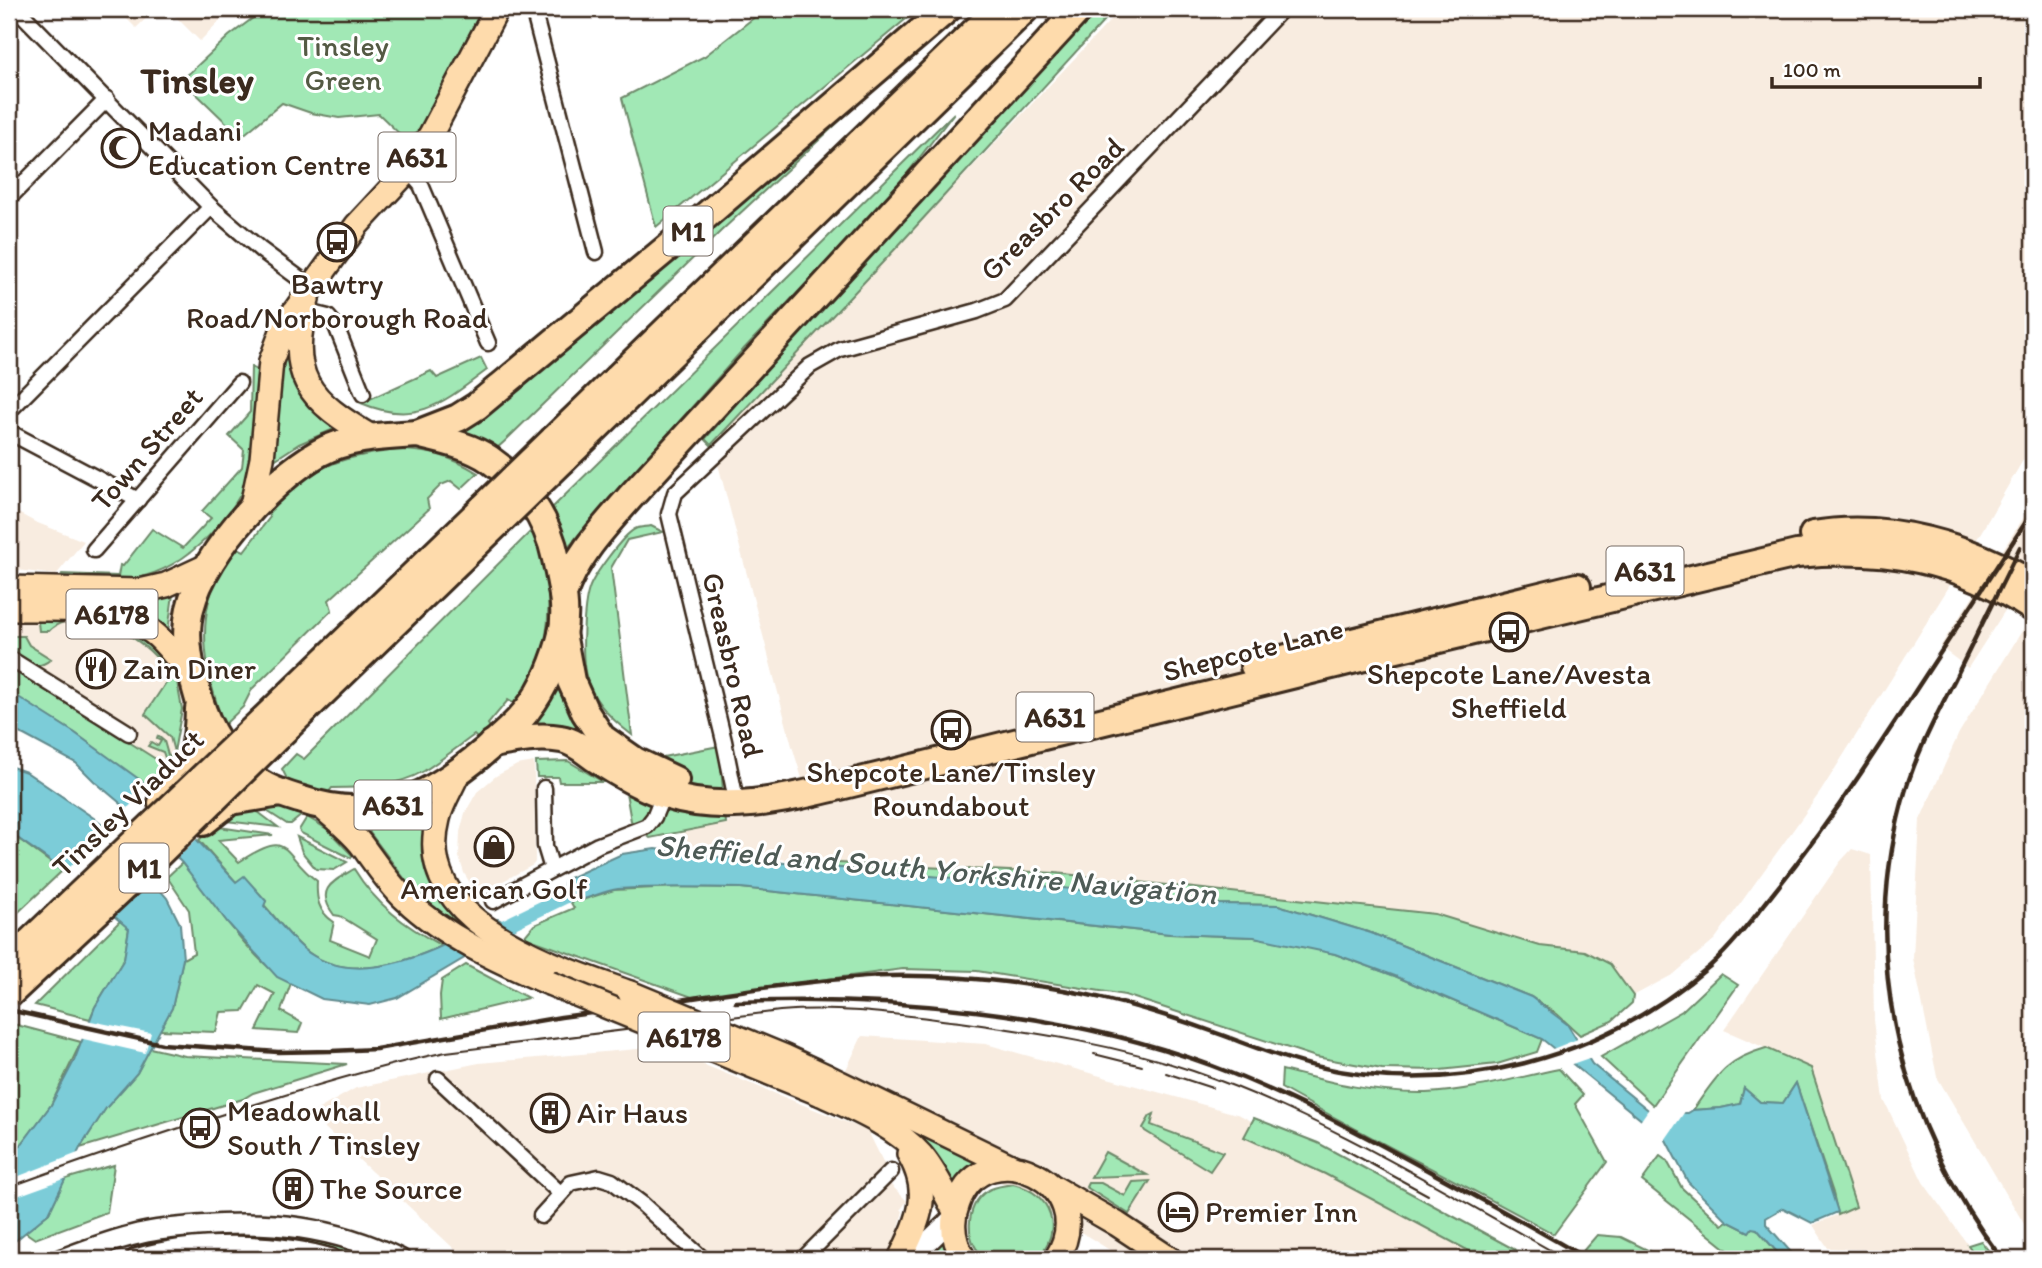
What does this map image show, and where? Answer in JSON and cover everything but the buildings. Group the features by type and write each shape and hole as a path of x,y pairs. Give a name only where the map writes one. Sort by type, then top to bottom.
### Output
{"highway":[{"name":"M1","path":"417,434 458,418 477,406 695,225 947,9"},
{"name":"M1","path":"558,450 998,9"},
{"name":"M1","path":"269,730 558,450 1026,9"},
{"path":"564,594 571,572 592,541 632,495 1079,9"},
{"name":"A631","path":"417,434 452,443 487,457 520,486 538,512 552,539 564,594 562,634 548,673 528,709 457,775 407,802 364,811 322,807 281,793 255,782 232,761 214,736 199,704 188,655 188,620 207,566 251,510 289,473 320,452 336,445 373,438 417,434"},
{"name":"Shepcote Lane","path":"736,797 1400,628 1769,542 1824,533 1873,532 1919,539 1979,556 2033,585"},
{"name":"Shepcote Lane","path":"492,744 528,739 564,739 625,777 666,786 707,787 755,804 804,795 1797,554 1829,550 1900,554 1976,576 2033,608"},
{"name":"Shepcote Lane","path":"562,634 572,681 584,712 602,738 666,786"},
{"name":"Tinsley Viaduct","path":"9,951 123,846 186,774 198,741 199,704"},
{"name":"Tinsley Viaduct","path":"9,962 269,730"},
{"name":"Tinsley Viaduct","path":"9,994 147,865 269,730"},
{"name":"A631","path":"9,1005 210,816 230,801 281,793"}],"main road":[{"name":"A631","path":"251,510 262,459 271,361 284,326 358,225 408,170 431,134 497,9"},
{"name":"A631","path":"311,287 298,350 300,367 309,387 337,416 373,438"},
{"name":"A6178","path":"9,588 140,591 166,585 207,566"},
{"name":"A6178","path":"9,606 16,609 106,612 138,623 156,635 192,677"},
{"name":"A6178","path":"457,775 438,818 435,847 446,888 466,914 491,933 505,952 549,983 823,1085 1013,1167 1035,1173 1053,1187 1170,1259"},
{"name":"A6178","path":"322,807 360,843 403,897 439,927 630,993 785,1057 902,1137 933,1171 954,1214 955,1239 964,1259"},
{"path":"900,1259 916,1228 922,1195 916,1168 902,1137"},
{"path":"954,1214 960,1197 974,1180 990,1171 1013,1167"},
{"path":"1053,1187 1063,1203 1067,1222 1065,1241 1056,1259"}],"street":[{"path":"17,9 211,207 261,250 311,287"},
{"path":"533,9 596,252"},
{"name":"Greasbro Road","path":"736,797 669,513 675,493 810,366 840,349 977,311 1005,300 1282,9"},
{"path":"9,198 107,99"},
{"path":"408,170 421,185 488,343"},
{"path":"9,411 211,207"},
{"path":"304,311 328,317 336,326 363,394"},
{"name":"Town Street","path":"94,550 239,383"},
{"path":"9,432 138,500"},
{"path":"9,658 129,733"},
{"path":"493,901 598,845 647,826 654,817 666,786"},
{"path":"544,788 545,846 552,869"},
{"path":"438,1079 560,1193"},
{"path":"803,1259 891,1171"},
{"path":"541,1216 572,1183 599,1177 612,1181 641,1203 704,1259"},
{"path":"910,1259 954,1214"},
{"path":"62,1259 150,1231 230,1224 296,1225 359,1241 400,1259"},
{"path":"267,1224 267,1247"},
{"path":"136,1259 204,1247 237,1254 267,1247 306,1257 331,1259"}],"shaded area":[{"path":"117,9 156,9 136,28"},
{"path":"168,9 256,9 245,20 231,10 200,41"},
{"path":"1121,9 2033,9 2033,443 1952,582 1821,791 1715,939 1674,974 1633,996 1610,964 1585,951 1540,946 1435,914 1055,873 795,861 691,847 679,832 726,823 804,785 711,445"},
{"path":"2033,503 2033,567 1968,668 1940,647"},
{"path":"9,508 35,522 84,541 56,575 9,569"},
{"path":"2033,613 2033,1239 1937,1077 1913,958 1920,820 1959,733"},
{"path":"72,615 133,627 178,683 181,721 174,752 162,775 149,788 9,691 9,621 38,622"},
{"path":"534,762 535,862 477,895 464,873 459,857 460,832 465,813 477,792 496,776 517,765"},
{"path":"1852,849 1871,855 1874,1020 1884,1100 1923,1182 1978,1259 1885,1259 1875,1250 1828,1248 1813,1225 1856,1207 1811,1068 1724,1030 1840,862"},
{"path":"862,1036 986,1044 1240,1115 1509,1259 1124,1259 959,1156 845,1072"},
{"path":"660,1047 868,1131 890,1176 887,1181 907,1201 901,1209 903,1211 894,1247 882,1259 465,1259 310,1114 356,1088 479,1063"}],"green space":[{"name":"Tinsley Green","path":"265,9 482,9 410,144 379,114 339,118 311,113 282,103 241,137 182,80 229,36"},
{"path":"765,9 918,9 656,227 622,98 705,56"},
{"path":"1094,9 1115,9 711,445 705,439 1017,89"},
{"path":"927,40 721,231 496,449 463,433 463,427"},
{"path":"954,113 892,193 739,354 566,549 553,507"},
{"path":"287,345 294,387 312,410 334,429 299,444 271,462 275,378"},
{"path":"481,358 487,370 443,401 429,407 414,412 398,412 361,403 431,371 437,378"},
{"path":"251,367 259,371 258,431 254,463 237,501 209,536 192,551 155,573 117,580 60,578 62,574 118,576 120,565 123,566 152,529 183,548 211,518 202,511 242,467 244,450 229,436 250,412"},
{"path":"399,450 440,456 478,473 461,489 451,481 441,485 427,499 429,509 329,600 332,610 252,689 243,707 224,725 208,670 205,630 211,593 223,568 238,548 244,551 270,517 266,512 311,475 358,456"},
{"path":"651,526 663,532 627,540 611,568 632,735 604,709 589,685 583,645 584,620 589,589 602,566 630,533 637,528"},
{"path":"533,529 546,580 547,632 532,677 515,704 508,700 488,724 491,729 478,739 474,735 424,771 391,783 332,788 328,793 289,783 282,769 296,754 304,759"},
{"path":"173,594 168,632 136,610 137,603"},
{"path":"72,615 101,618 146,636 175,671 182,709 174,752 170,737 145,714 171,675 140,643 113,628 71,622 60,623 49,631 39,631 38,622"},
{"path":"9,636 24,636 29,645 51,659 40,665 25,662 9,652"},
{"path":"9,666 162,763 162,775 149,788 75,733 14,695 9,691"},
{"path":"558,685 583,732 565,726 534,724"},
{"path":"158,736 164,741 168,755 173,758 169,769 163,752 148,746 151,742 158,746 161,741 157,739"},
{"path":"719,746 726,823 650,838 631,821 625,787 658,758"},
{"path":"568,761 603,782 559,782 558,777 537,777 536,762"},
{"path":"250,806 278,827 217,820"},
{"path":"259,806 277,807 302,815 287,824"},
{"path":"432,808 432,875 450,912 469,930 464,934 416,894 370,833 369,828 374,824 403,820"},
{"path":"307,817 327,829 352,855 351,858 301,833 299,830"},
{"path":"212,828 273,835 218,840 239,862 268,846 277,845 290,853 317,881 319,904 324,914 334,922 330,940 370,956 377,939 334,915 328,906 326,892 329,887 354,869 392,914 442,946 410,959 375,967 357,968 323,961 296,942 264,905 266,901 244,877 236,882 199,840"},
{"path":"9,832 62,871 9,921"},
{"path":"297,837 347,862 334,870 316,869 302,852"},
{"path":"795,861 1055,873 1435,914 1540,946 1585,951 1610,964 1633,996 1632,1003 1612,1021 1580,1035 1557,1014 1531,997 1371,933 1278,905 1216,904 797,864"},
{"path":"182,863 247,946 276,974 291,983 281,1011 302,1023 298,1033 257,1030 275,994 258,985 243,1011 221,1012 216,1032 160,1030 172,1008 183,959 194,953 189,910 167,877"},
{"path":"741,888 1170,934 1254,937 1287,942 1335,954 1395,976 1542,1039 1537,1052 1497,1064 1440,1070 1382,1069 1316,1057 1125,995 977,971 903,969 692,997 524,937 534,925 574,908 570,901 579,901 614,890"},
{"path":"120,921 129,928 124,959 90,1019 35,1005"},
{"path":"466,965 528,998 441,1019 442,980"},
{"path":"1721,974 1738,985 1653,1105 1601,1057 1682,1011"},
{"path":"13,1024 81,1042 51,1105 9,1161 9,1027"},
{"path":"150,1048 185,1056 347,1064 253,1093 243,1099 80,1148 106,1108 137,1073"},
{"path":"1766,1048 1811,1068 1856,1207 1838,1215 1796,1083 1783,1103 1760,1102 1744,1088 1740,1104 1693,1110 1731,1064"},
{"path":"1559,1069 1583,1095 1575,1104 1607,1162 1554,1234 1281,1088 1282,1070 1371,1089 1426,1093 1476,1087"},
{"path":"1154,1114 1151,1125 1223,1152 1210,1171 1145,1131 1143,1128"},
{"path":"1254,1118 1318,1143 1532,1259 1484,1259 1325,1174 1244,1137"},
{"path":"907,1126 974,1159 976,1171 956,1189 905,1130"},
{"path":"1105,1152 1147,1175 1091,1177"},
{"path":"1660,1156 1667,1161 1682,1188 1722,1225 1727,1221 1749,1232 1752,1227 1757,1229 1783,1259 1739,1259 1642,1181"},
{"path":"114,1165 107,1212 35,1239 25,1232 49,1213 65,1179"},
{"path":"1150,1181 1129,1214 1086,1187 1088,1183 1101,1183 1125,1196 1133,1182"},
{"path":"1013,1184 1037,1196 1050,1214 1050,1237 1036,1259 987,1258 979,1252 971,1235 971,1215 980,1197 993,1188"},
{"path":"300,1235 328,1240 381,1259 370,1259 299,1243"},
{"path":"1597,1235 1621,1237 1666,1259 1600,1259 1583,1251"},
{"path":"1981,1241 1995,1259 1978,1259 1968,1245"},
{"path":"937,1243 949,1245 956,1259 924,1259"}],"water":[{"path":"9,691 75,733 143,782 236,882 244,876 266,901 264,906 297,943 309,953 332,964 356,968 405,960 498,919 515,928 397,998 370,1005 322,999 277,977 228,923 182,863 76,763 9,729"},
{"path":"9,766 26,772 101,823 167,898 180,924 183,959 172,1008 137,1073 106,1108 80,1148 49,1213 9,1246 9,1161 51,1105 74,1061 95,1007 124,959 129,929 49,860 9,832"},
{"path":"655,849 1216,904 1278,905 1371,933 1531,997 1567,1024 1592,1064 1652,1113 1688,1113 1693,1110 1740,1104 1744,1088 1760,1102 1783,1103 1796,1083 1838,1212 1812,1223 1783,1208 1766,1218 1766,1224 1797,1259 1783,1259 1757,1229 1752,1228 1749,1232 1727,1221 1688,1182 1666,1140 1542,1039 1395,976 1335,954 1254,937 1170,934 741,888 618,889 570,901 564,888 565,880 622,854"}],"pier":[{"path":"150,784 200,836 175,860 125,811"},
{"path":"110,827 155,879 112,919 62,875"},
{"path":"86,1020 151,1033 145,1053 79,1038"},
{"path":"1580,1038 1592,1057 1569,1065 1550,1050"},
{"path":"1650,1107 1686,1110 1663,1143 1639,1123"},
{"path":"83,1151 70,1177 9,1199 9,1180"}],"waterway":[{"name":"Sheffield and South Yorkshire Navigation","path":"493,932 585,887"}],"tram line":[{"path":"9,1187 233,1111 355,1074 446,1052 780,1011 848,1010 1048,1035 1136,1054 1193,1071 1242,1089 1337,1133 1566,1259"},
{"path":"1094,1054 1142,1066"},
{"path":"1166,1073 1212,1088"},
{"path":"1342,1148 1428,1195"}],"railway":[{"path":"627,1008 825,981 895,976 938,977 1022,984 1094,996 1165,1015 1302,1063 1367,1075 1420,1077 1473,1073 1524,1063 1574,1047 1622,1026 1668,998 1727,950 1795,866 1840,804 2033,511"},
{"path":"2002,1259 1967,1208 1938,1155 1915,1100 1898,1043 1888,984 1885,924 1890,864 1902,803 1912,771 2020,547"},
{"path":"735,1002 854,1002 976,1011 1096,1032 1154,1047 1239,1076 1322,1114 1587,1259"},
{"path":"9,1010 162,1044 278,1052 376,1049 561,1017 637,1007"}],"place":[{"name":"Madani Education Centre","path":"121,148"},
{"name":"Bawtry Road/Norborough Road","path":"337,242"},
{"name":"Shepcote Lane/Avesta Sheffield","path":"1509,632"},
{"name":"Zain Diner","path":"96,669"},
{"name":"Shepcote Lane/Tinsley Roundabout","path":"951,730"},
{"name":"American Golf","path":"494,847"},
{"name":"Air Haus","path":"550,1113"},
{"name":"Meadowhall South / Tinsley","path":"200,1128"},
{"name":"The Source","path":"293,1189"},
{"name":"Premier Inn","path":"1178,1212"}],"district":[{"name":"Tinsley","path":"197,80"}]}
